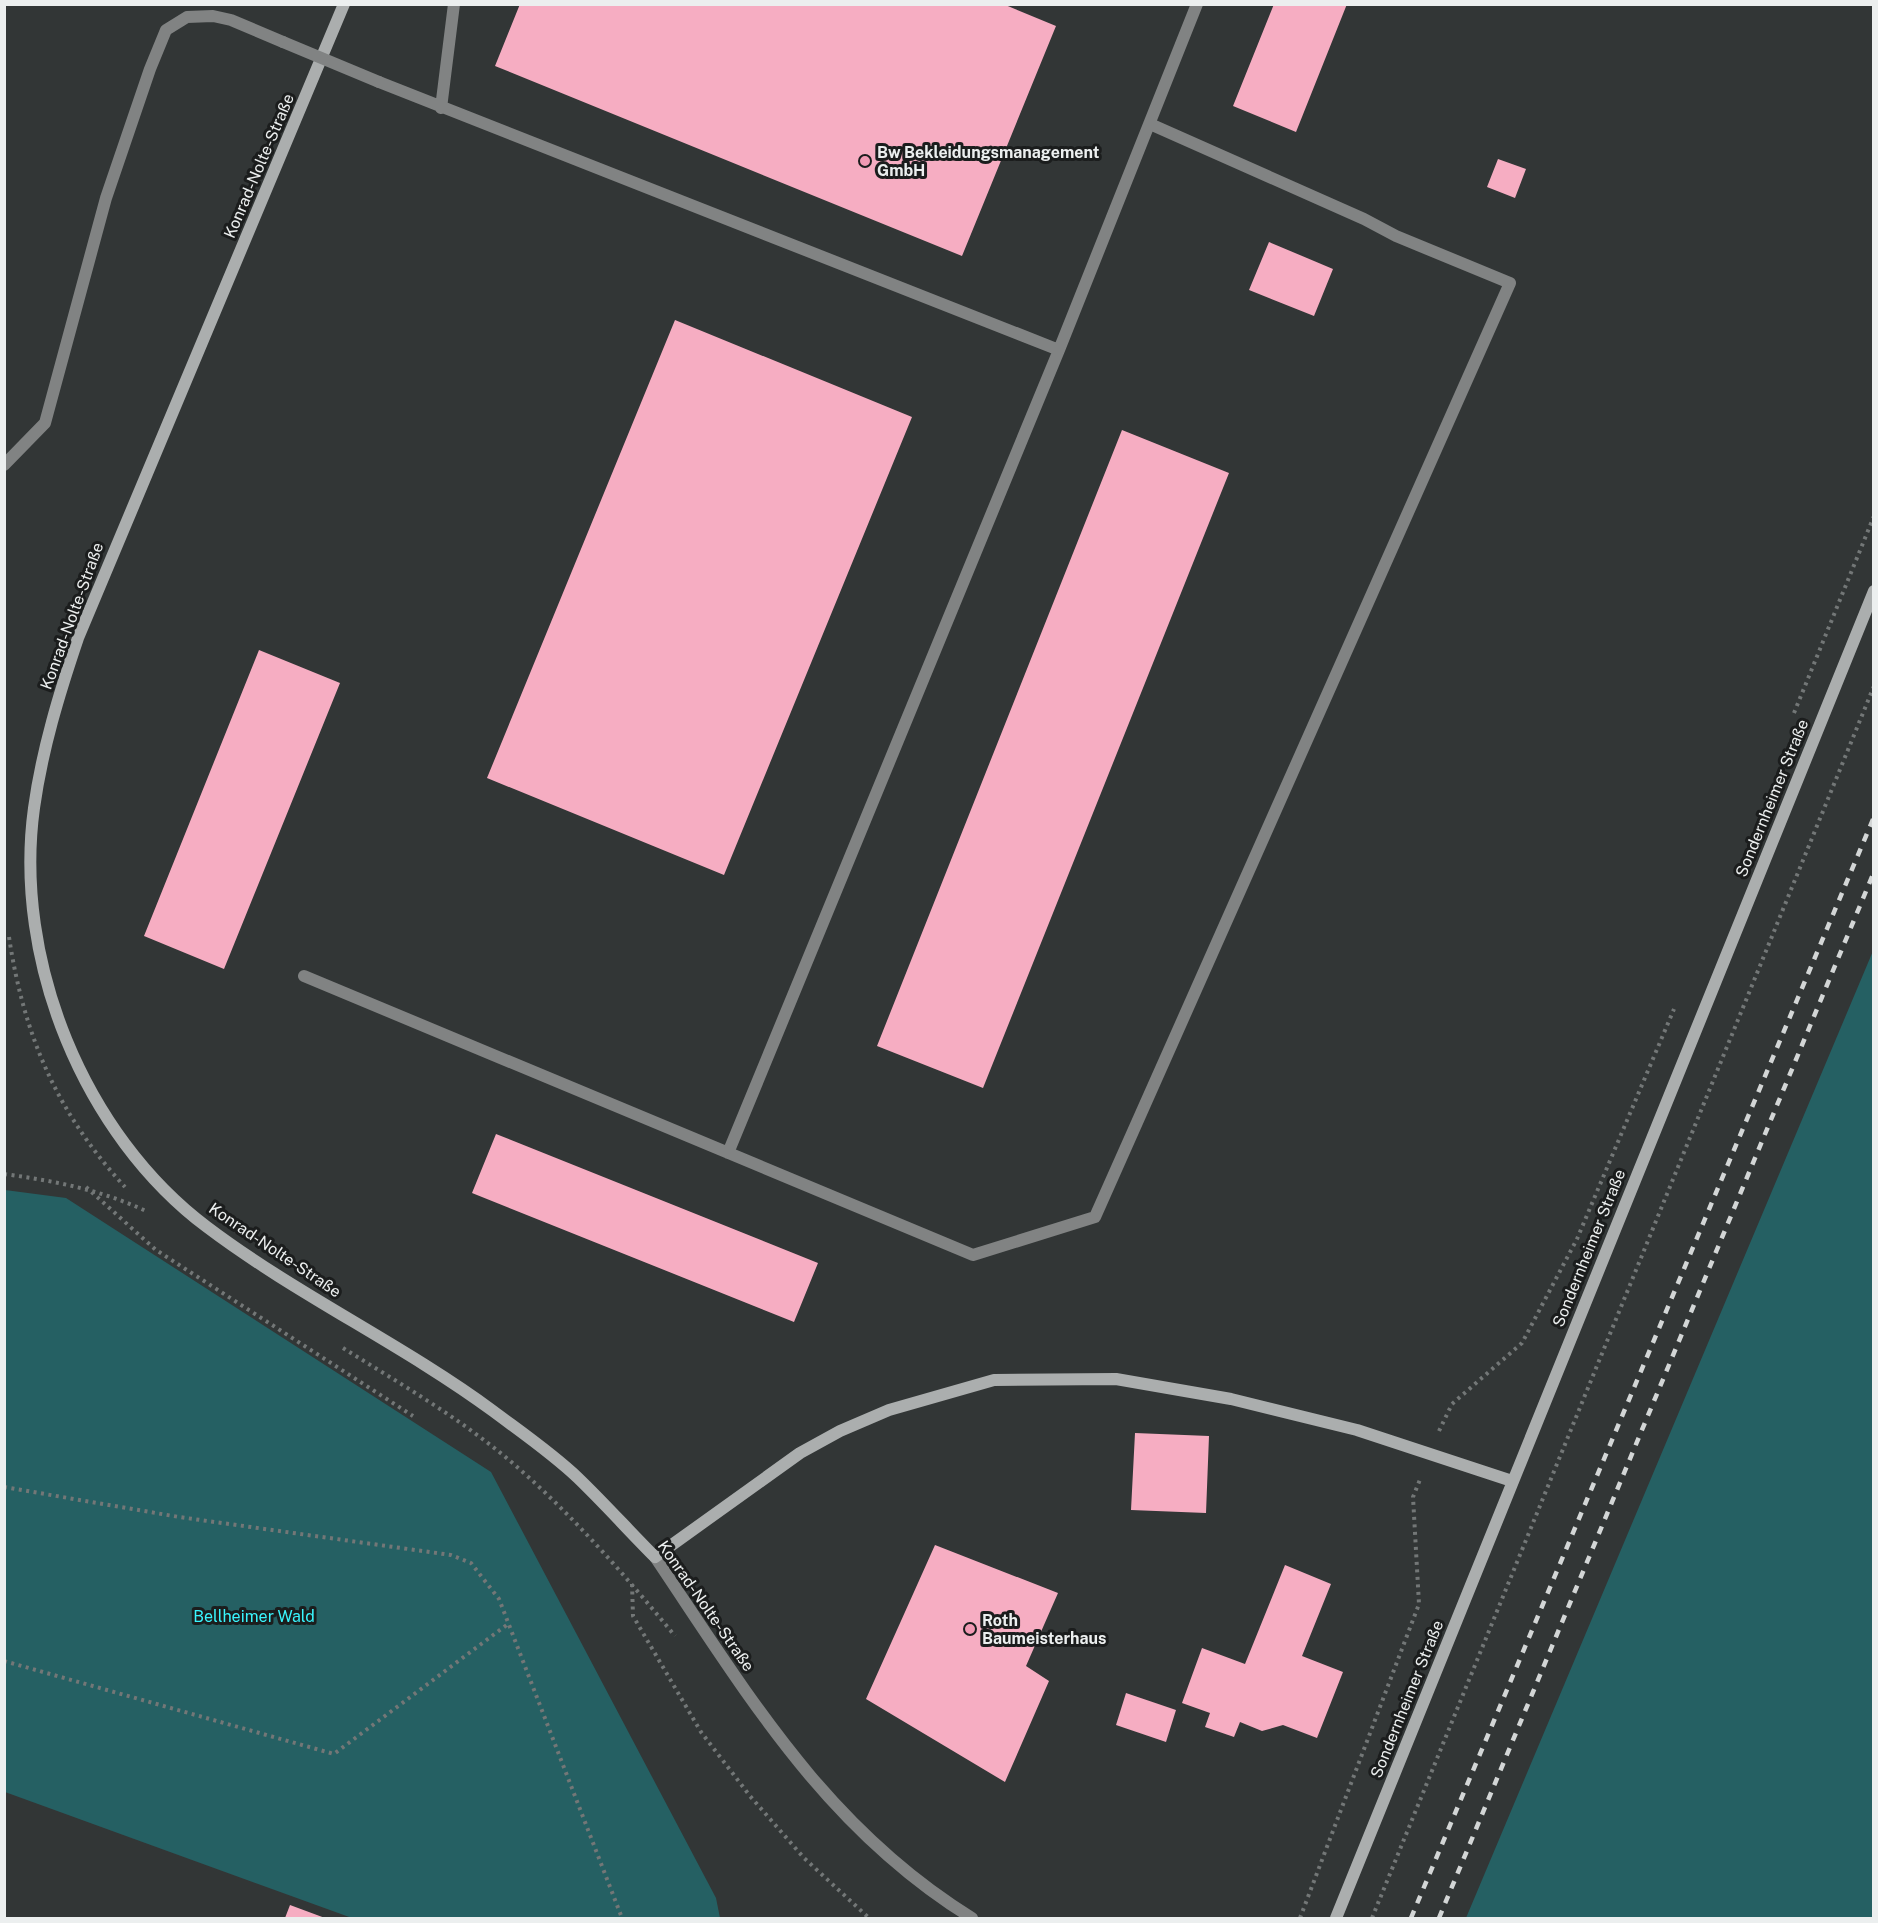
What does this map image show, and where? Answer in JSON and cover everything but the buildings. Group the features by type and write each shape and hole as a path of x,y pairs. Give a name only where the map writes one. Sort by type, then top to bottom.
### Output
{"main road":[{"name":"Konrad-Nolte-Straße","path":"344,4 333,36 135,498 78,638 59,694 34,810 31,873 41,963 68,1045 94,1100 133,1155 178,1201 206,1227 491,1410 576,1476 654,1557"},
{"name":"Sondernheimer Straße","path":"1336,1918 1874,591"},
{"path":"654,1557 801,1453 840,1431 889,1410 994,1380 1116,1379 1231,1399 1357,1430 1512,1481"}],"street":[{"path":"441,108 454,4"},
{"path":"728,1153 1059,350 1197,4"},
{"path":"4,465 45,423 106,198 150,69 166,30 187,17 213,16 231,20 441,108 1059,350"},
{"path":"304,976 973,1255 1095,1217 1510,283 1396,236 1364,219 1150,124"},
{"name":"Konrad-Nolte-Straße","path":"654,1557 766,1723 820,1790 864,1837 904,1871 972,1918"}],"path":[{"path":"1794,714 1874,516"},
{"path":"1372,1918 1874,686"},
{"path":"9,935 17,987 33,1041 51,1083 100,1159 132,1194"},
{"path":"1300,1918 1419,1604 1413,1497 1429,1453 1452,1404 1522,1343 1577,1239 1678,1000"},
{"path":"4,1174 86,1187 117,1197 148,1212"},
{"path":"86,1187 156,1250 413,1416"},
{"path":"140,1203 157,1219"},
{"path":"340,1346 461,1423 509,1460 632,1584 682,1645"},
{"path":"4,1487 179,1517 451,1555 471,1563 499,1599 622,1918"},
{"path":"632,1584 633,1616 701,1732 750,1796 804,1858 869,1918"},
{"path":"4,1661 334,1754 508,1624"}],"green space":[{"path":"1873,951 1873,1918 1466,1918"},
{"name":"Bellheimer Wald","path":"5,1190 66,1198 491,1472 716,1898 720,1918 352,1918 5,1792"}],"railway":[{"path":"1411,1918 1874,817"},
{"path":"1439,1918 1874,872"}],"place":[{"name":"Bw Bekleidungsmanagement GmbH","path":"865,161"},
{"name":"Roth Baumeisterhaus","path":"970,1629"}]}
